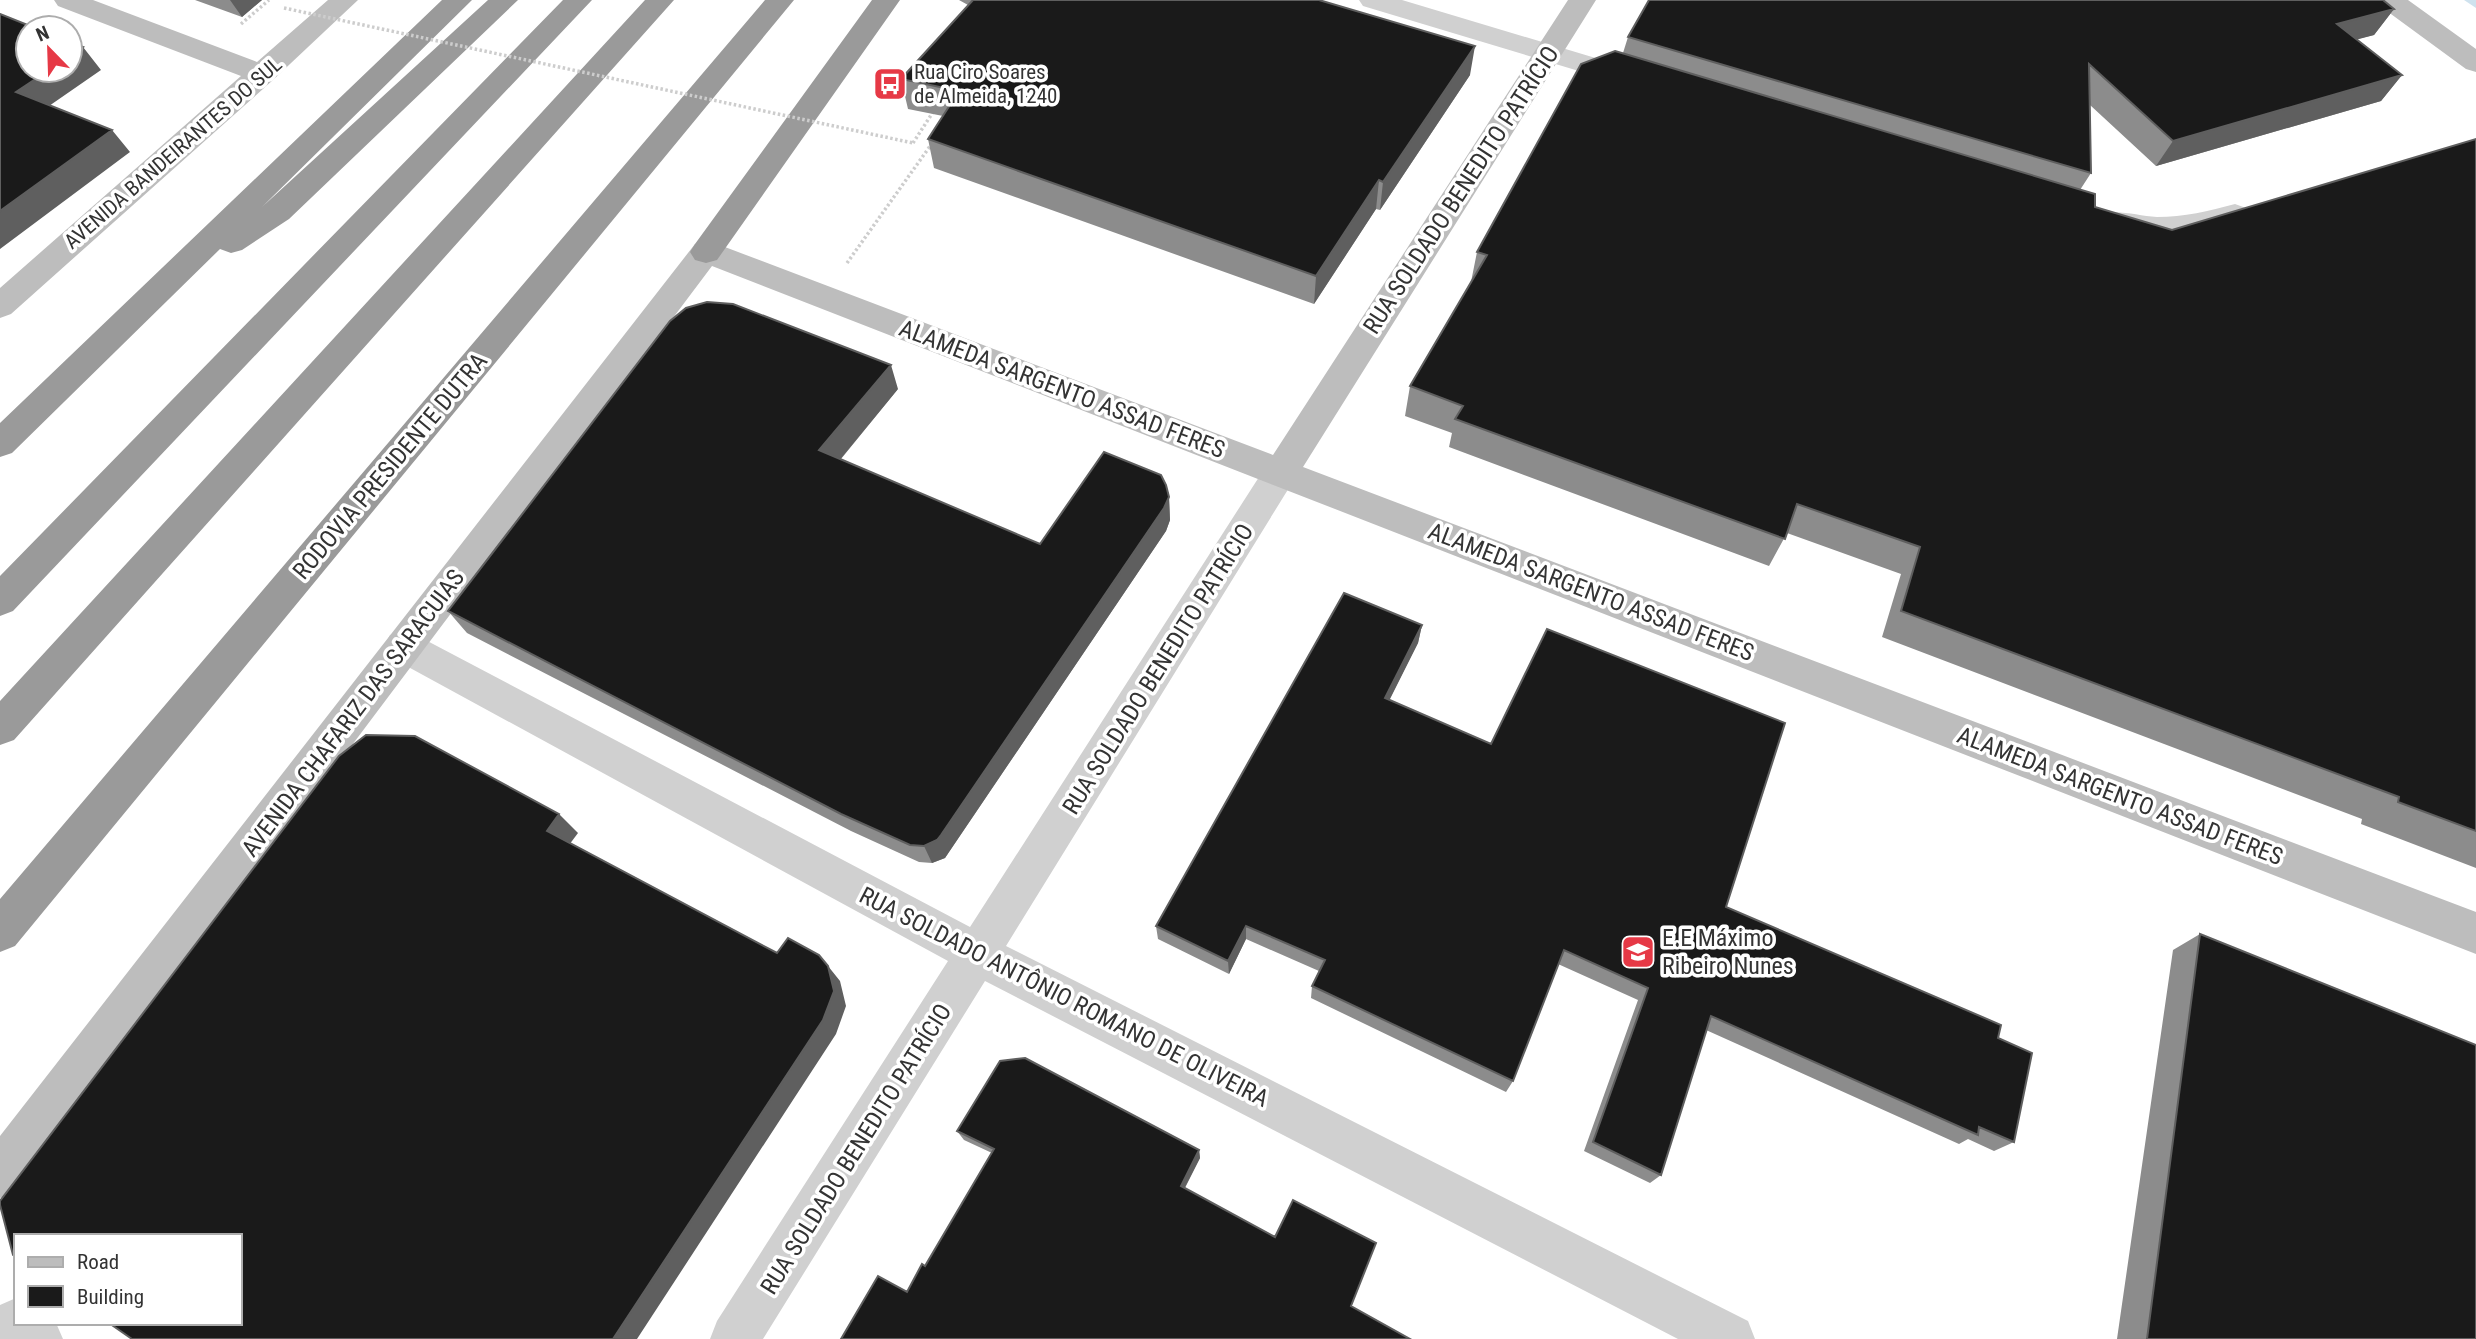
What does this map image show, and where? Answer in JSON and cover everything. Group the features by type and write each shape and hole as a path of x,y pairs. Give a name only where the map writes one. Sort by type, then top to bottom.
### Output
{"highway":[{"path":"0,444 458,0"},
{"path":"164,284 278,212 504,0"},
{"path":"0,600 578,0"},
{"path":"0,727 660,0"},
{"name":"RODOVIA PRESIDENTE DUTRA","path":"0,931 780,0"},
{"path":"706,252 886,0"}],"main road":[{"path":"68,0 263,74"},
{"name":"AVENIDA BANDEIRANTES DO SUL","path":"0,306 344,0"},
{"name":"RUA SOLDADO BENEDITO PATRÍCIO","path":"1280,473 1582,0"},
{"path":"2390,0 2476,63"},
{"name":"ALAMEDA SARGENTO ASSAD FERES","path":"706,252 2476,933"},
{"name":"AVENIDA CHAFARIZ DAS SARACUIAS","path":"0,1174 706,252"}],"street":[{"path":"1373,0 1655,85"},
{"path":"2091,217 2128,225 2164,228 2197,226 2258,208"},
{"name":"RUA SOLDADO BENEDITO PATRÍCIO","path":"735,1339 979,956 1280,473"},
{"name":"RUA SOLDADO ANTÔNIO ROMANO DE OLIVEIRA","path":"403,646 979,956 1730,1339"},
{"path":"19,1325 38,1339"}],"path":[{"path":"284,8 912,143 936,109"},
{"path":"822,297 940,132"}],"building":[{"path":"973,0 1319,0 1475,46 1383,182 1379,180 1316,276 928,139 959,91 901,79"},
{"path":"1649,0 2383,0 2394,9 2337,24 2402,75 2173,141 2089,64 2091,173 1628,37"},
{"path":"0,14 14,20 14,84 28,84 16,92 112,130 0,211"},
{"path":"1615,51 2095,194 2095,207 2172,230 2476,139 2476,831 2398,802 2399,797 1901,611 1920,547 1797,504 1785,539 1455,419 1463,406 1410,386 1487,255 1477,252 1581,64"},
{"path":"707,302 733,304 891,365 819,450 1040,544 1104,452 1161,475 1166,485 1169,497 1164,508 941,835 924,846 910,845 841,814 448,611 670,321 686,308"},
{"path":"1344,593 1422,625 1385,698 1491,744 1547,629 1785,723 1726,907 2001,1025 1998,1038 2032,1053 2014,1142 1979,1127 1978,1135 1711,1016 1661,1175 1593,1142 1648,988 1564,950 1513,1081 1312,986 1325,960 1246,926 1228,961 1156,926"},
{"path":"366,735 415,736 559,814 547,831 777,953 788,938 819,955 828,966 834,991 823,1020 613,1339 132,1339 112,1325 242,1325 242,1234 14,1234 13,1255 0,1201 339,756"},
{"path":"2200,934 2476,1045 2476,1339 2147,1339"},
{"path":"1025,1058 1199,1150 1181,1186 1275,1237 1293,1200 1376,1243 1351,1306 1410,1339 841,1339 878,1276 907,1292 922,1264 925,1266 994,1149 957,1131 1000,1061"}],"waterway":[{"path":"2470,0 2476,4"}],"place":[{"name":"Rua Ciro Soares de Almeida, 1240","path":"890,84"},
{"name":"E.E Máximo Ribeiro Nunes","path":"1638,952"}]}
